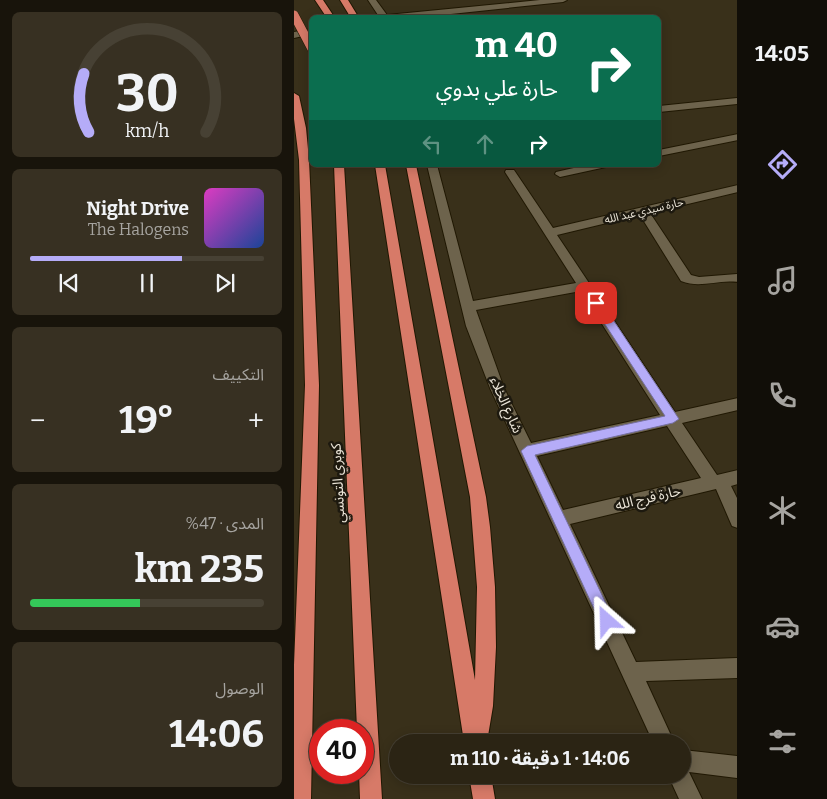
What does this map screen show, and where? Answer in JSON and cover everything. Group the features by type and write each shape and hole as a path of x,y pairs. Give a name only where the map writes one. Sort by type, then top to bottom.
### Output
{"highway":[{"path":"319,0 329,15"},
{"path":"344,0 352,15"},
{"path":"294,15 309,43"},
{"path":"294,96 301,128 304,160 312,385 300,799"},
{"name":"كوبري التونسي","path":"339,167 371,799"},
{"path":"380,167 475,734"},
{"path":"411,167 478,497 483,535 487,621 485,670 477,734"},
{"path":"482,784 484,799"}],"street":[{"path":"372,0 383,15"},
{"path":"406,15 564,0"},
{"path":"294,35 309,32"},
{"path":"661,109 737,101"},
{"path":"661,153 737,137"},
{"name":"شارع الخلاء","path":"433,167 468,306 497,388 660,734"},
{"path":"560,174 593,167"},
{"path":"510,172 673,419 717,482 737,520"},
{"name":"حارة سيدي عبد الله","path":"550,233 737,188"},
{"path":"644,211 686,278 704,282 730,277 737,278"},
{"path":"468,306 585,286"},
{"path":"527,451 737,404"},
{"name":"حارة فرج الله","path":"559,519 737,477"},
{"path":"630,672 737,668"},
{"path":"691,762 737,767"},
{"path":"684,784 691,799"}],"route":[{"path":"596,303 673,419 527,451 607,621"}]}
